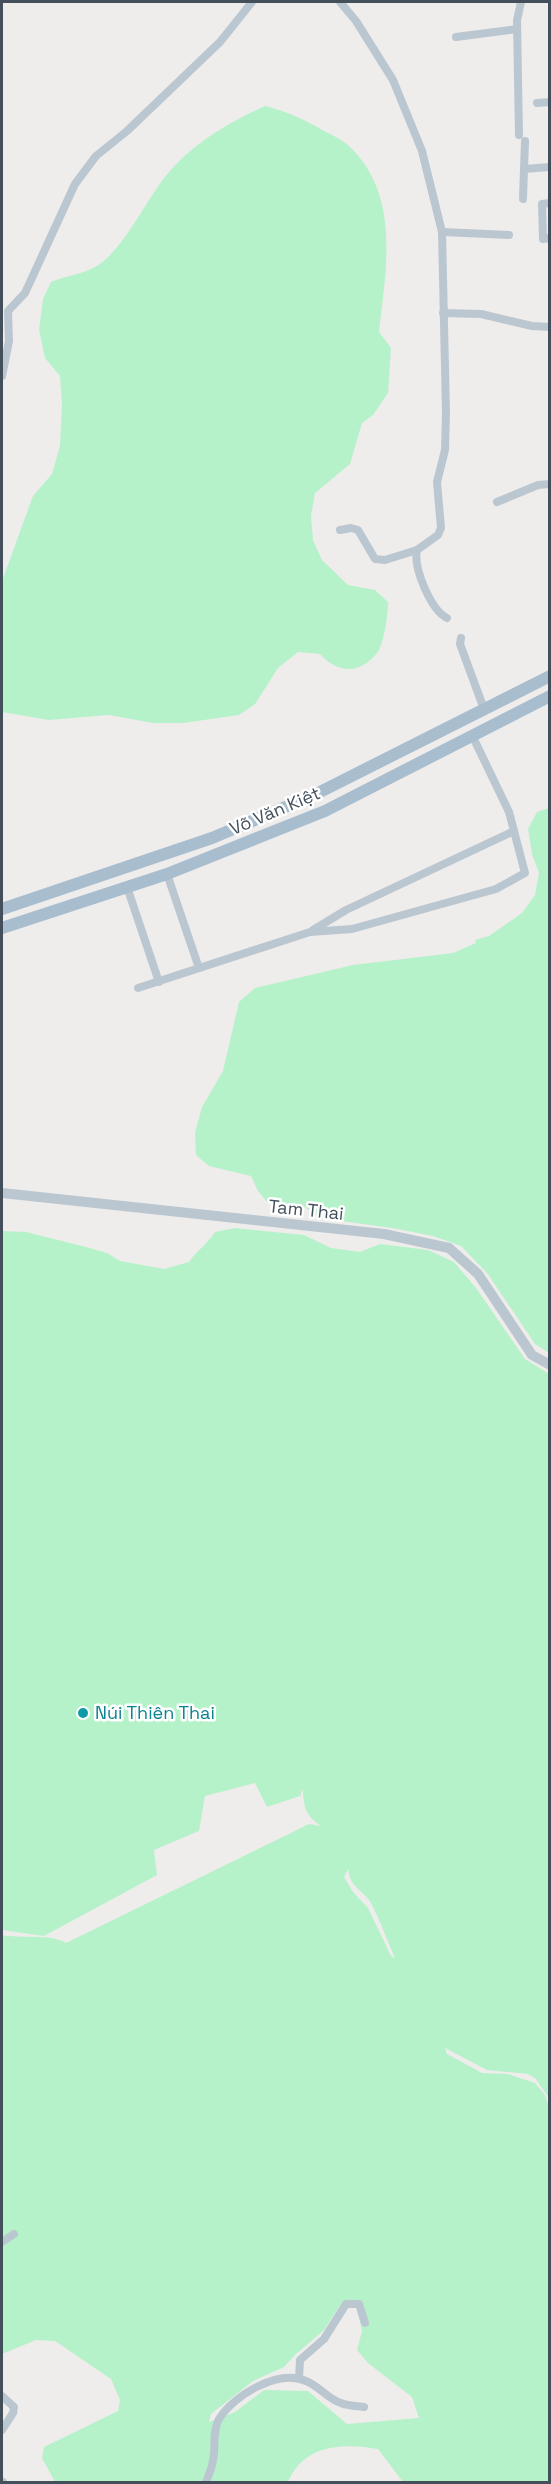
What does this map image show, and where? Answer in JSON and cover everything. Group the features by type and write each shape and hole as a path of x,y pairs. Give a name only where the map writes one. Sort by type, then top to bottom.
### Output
{"main road":[{"name":"Võ Văn Kiệt","path":"2,909 212,838 316,794 549,676"},
{"path":"524,689 532,705"},
{"name":"Võ Văn Kiệt","path":"2,928 167,874 325,811 549,696"},
{"path":"316,794 325,811"}],"street":[{"path":"2,376 9,341 8,311 28,289 37,264 75,184 96,156 127,131 220,42 252,2"},
{"path":"340,2 356,21 393,80 423,151 442,232 446,413 445,450 437,482 441,528 438,535 417,550 385,560 375,559 358,530 351,528 340,530"},
{"path":"521,2 517,29 524,168 523,199"},
{"path":"456,37 517,29"},
{"path":"537,103 549,102"},
{"path":"524,168 549,167"},
{"path":"549,203 542,204 543,239 549,238"},
{"path":"442,232 509,235"},
{"path":"443,313 488,315 532,326 549,327"},
{"path":"497,502 538,485 549,484"},
{"path":"417,550 416,559 423,584 440,613 447,618"},
{"path":"461,638 460,644 484,709"},
{"path":"310,932 352,929 496,889 525,873 509,812 472,735"},
{"path":"138,988 310,932 346,910 514,831"},
{"path":"167,874 199,968"},
{"path":"127,887 159,982"},
{"name":"Tam Thai","path":"2,1193 384,1234 432,1242 449,1248 478,1274 532,1355 549,1365"},
{"path":"2,2242 14,2234"},
{"path":"299,2379 300,2360 324,2339 346,2304 358,2304 366,2323"},
{"path":"206,2482 214,2460 219,2420 252,2390 271,2380 286,2377 308,2381 341,2403 364,2407"},
{"path":"2,2396 14,2407 14,2410 2,2430"}],"green space":[{"path":"265,106 303,119 348,145 365,164 376,186 383,209 386,258 379,332 391,348 388,393 373,415 362,423 350,464 315,493 311,516 313,540 322,560 348,585 375,590 388,602 382,643 370,660 356,668 348,669 334,665 320,654 298,652 278,668 255,704 239,715 183,723 153,723 109,715 49,720 2,712 2,581 33,496 52,474 60,446 62,403 60,376 45,358 39,330 43,299 51,282 95,267 115,250 157,187 186,154 224,127"},
{"path":"550,808 549,1353 535,1344 487,1273 461,1246 433,1236 319,1218 305,1207 268,1203 258,1191 251,1176 209,1166 196,1155 195,1133 202,1107 223,1071 239,1002 255,988 353,965 453,953 476,943 475,940 489,936 522,913 535,895 539,873 532,854 528,829 537,812"},
{"path":"235,1228 304,1235 331,1248 360,1252 380,1244 428,1250 454,1262 476,1288 525,1359 549,1374 549,2098 535,2078 528,2074 487,2070 445,2048 447,2054 482,2073 508,2074 535,2083 545,2095 549,2107 549,2482 403,2482 378,2449 351,2446 314,2453 295,2469 288,2482 55,2482 42,2458 44,2447 118,2411 120,2400 111,2379 55,2341 36,2340 2,2354 2,1935 52,1938 66,1943 309,1824 321,1826 306,1810 303,1789 300,1796 267,1807 255,1783 205,1796 199,1831 154,1850 157,1875 44,1936 2,1930 2,1231 26,1232 107,1253 120,1261 164,1269 189,1262 215,1232","holes":["348,1869 353,1884 372,1904 395,1958 391,1956 368,1908 353,1892 344,1877","340,2305 357,2307 362,2331 357,2350 368,2363 412,2397 419,2418 347,2424 308,2391 264,2390 235,2412 209,2422 211,2414 253,2381 284,2367 324,2330"]}],"place":[{"name":"Núi Thiên Thai","path":"83,1713"}]}
